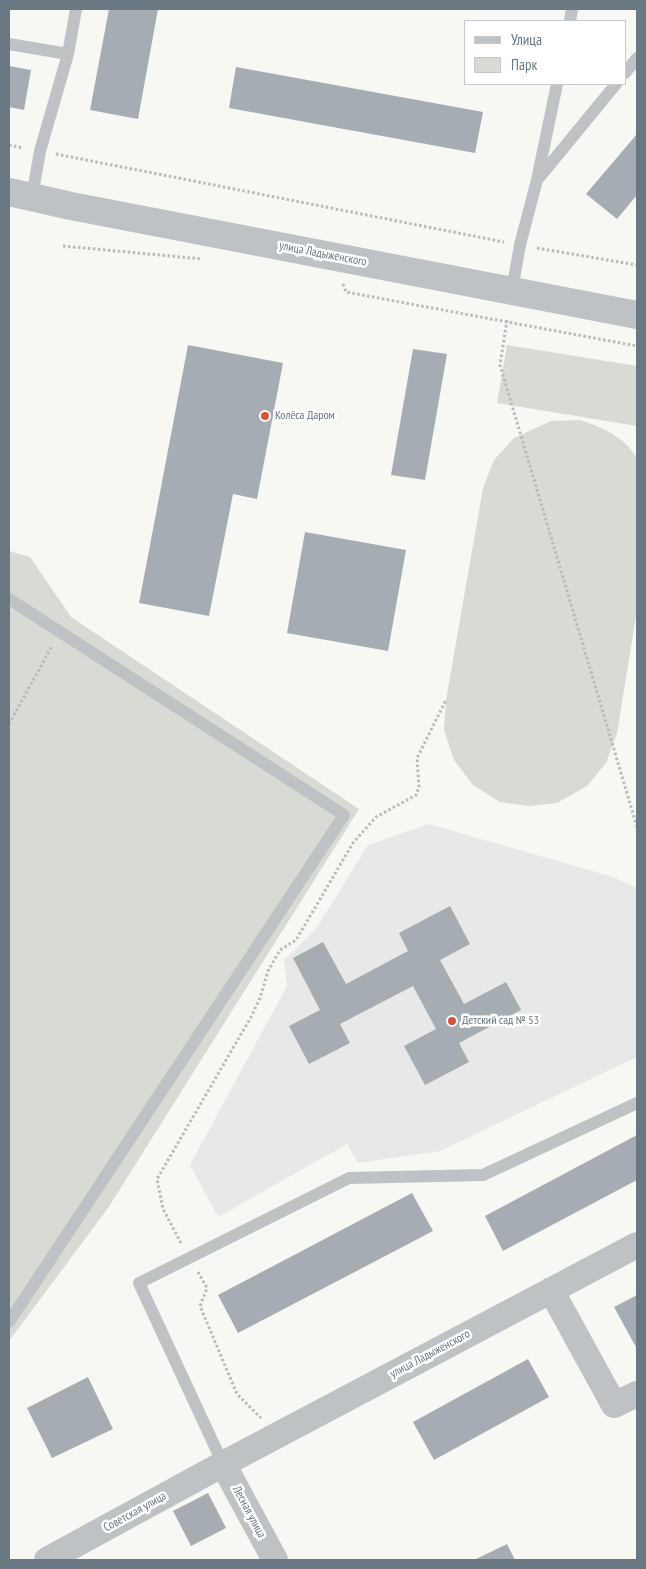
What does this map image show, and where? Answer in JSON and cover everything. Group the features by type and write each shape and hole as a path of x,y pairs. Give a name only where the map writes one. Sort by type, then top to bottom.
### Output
{"street":[{"name":"улица Ладыженского","path":"20,195 637,315"},
{"name":"улица Ладыженского","path":"223,1464 637,1245"},
{"path":"551,1290 614,1405 637,1394"},
{"name":"Советская улица","path":"46,1560 223,1464"},
{"name":"Лесная улица","path":"223,1464 275,1560"}],"lane":[{"path":"20,195 40,151 68,54 76,9"},
{"path":"9,44 68,54"},
{"path":"626,72 637,58"},
{"path":"512,290 520,245 537,180 557,85"},
{"path":"537,180 615,85"},
{"path":"9,599 344,815 9,1322"},
{"path":"223,1464 139,1283 350,1178 483,1174 637,1102"}],"path":[{"path":"9,145 520,245 637,265"},
{"path":"63,246 211,260"},
{"path":"341,278 346,292 637,346"},
{"path":"512,290 500,365 637,827"},
{"path":"9,724 60,631"},
{"path":"277,1435 237,1394 200,1306 207,1288 163,1209 157,1179 251,1017 260,998 268,970 280,950 296,940 353,843 370,823 376,817 416,796 419,787 417,758 446,700"}],"shaded area":[{"name":"Детский сад № 53","path":"429,824 610,876 637,888 637,1057 440,1151 358,1163 347,1144 218,1217 190,1165 287,986 284,960 315,930 368,845"}],"green space":[{"path":"507,345 637,366 637,426 497,403"},
{"path":"580,420 619,438 632,450 637,458 637,610 617,733 606,763 587,786 557,803 528,806 500,802 473,785 454,760 444,730 446,700 483,488 494,460 514,438 551,421"},
{"path":"9,551 30,557 71,617 359,809 108,1208 9,1341"}],"building":[{"path":"109,9 158,9 138,119 90,110"},
{"path":"9,66 31,70 24,110 9,107"},
{"path":"236,67 483,112 475,153 229,108"},
{"path":"637,134 637,195 617,219 586,194"},
{"path":"188,345 283,363 257,499 233,494 209,616 139,603"},
{"path":"413,349 447,354 425,480 391,475"},
{"path":"305,532 406,550 388,651 287,633"},
{"path":"450,906 470,944 440,960 464,1004 506,982 521,1010 459,1043 469,1062 425,1085 404,1046 436,1029 413,986 340,1024 350,1043 309,1064 289,1026 320,1010 293,958 323,942 346,984 408,951 399,933"},
{"path":"637,1135 637,1180 503,1251 485,1216"},
{"path":"412,1193 433,1231 238,1333 218,1295"},
{"path":"637,1295 637,1349 614,1307"},
{"path":"528,1359 549,1397 434,1460 413,1422"},
{"path":"88,1377 113,1429 52,1458 27,1408"},
{"path":"208,1493 226,1528 191,1546 173,1511"},
{"path":"507,1544 515,1560 474,1560"}],"place":[{"name":"Колёса Даром","path":"265,416"},
{"name":"Детский сад № 53","path":"452,1021"}]}
